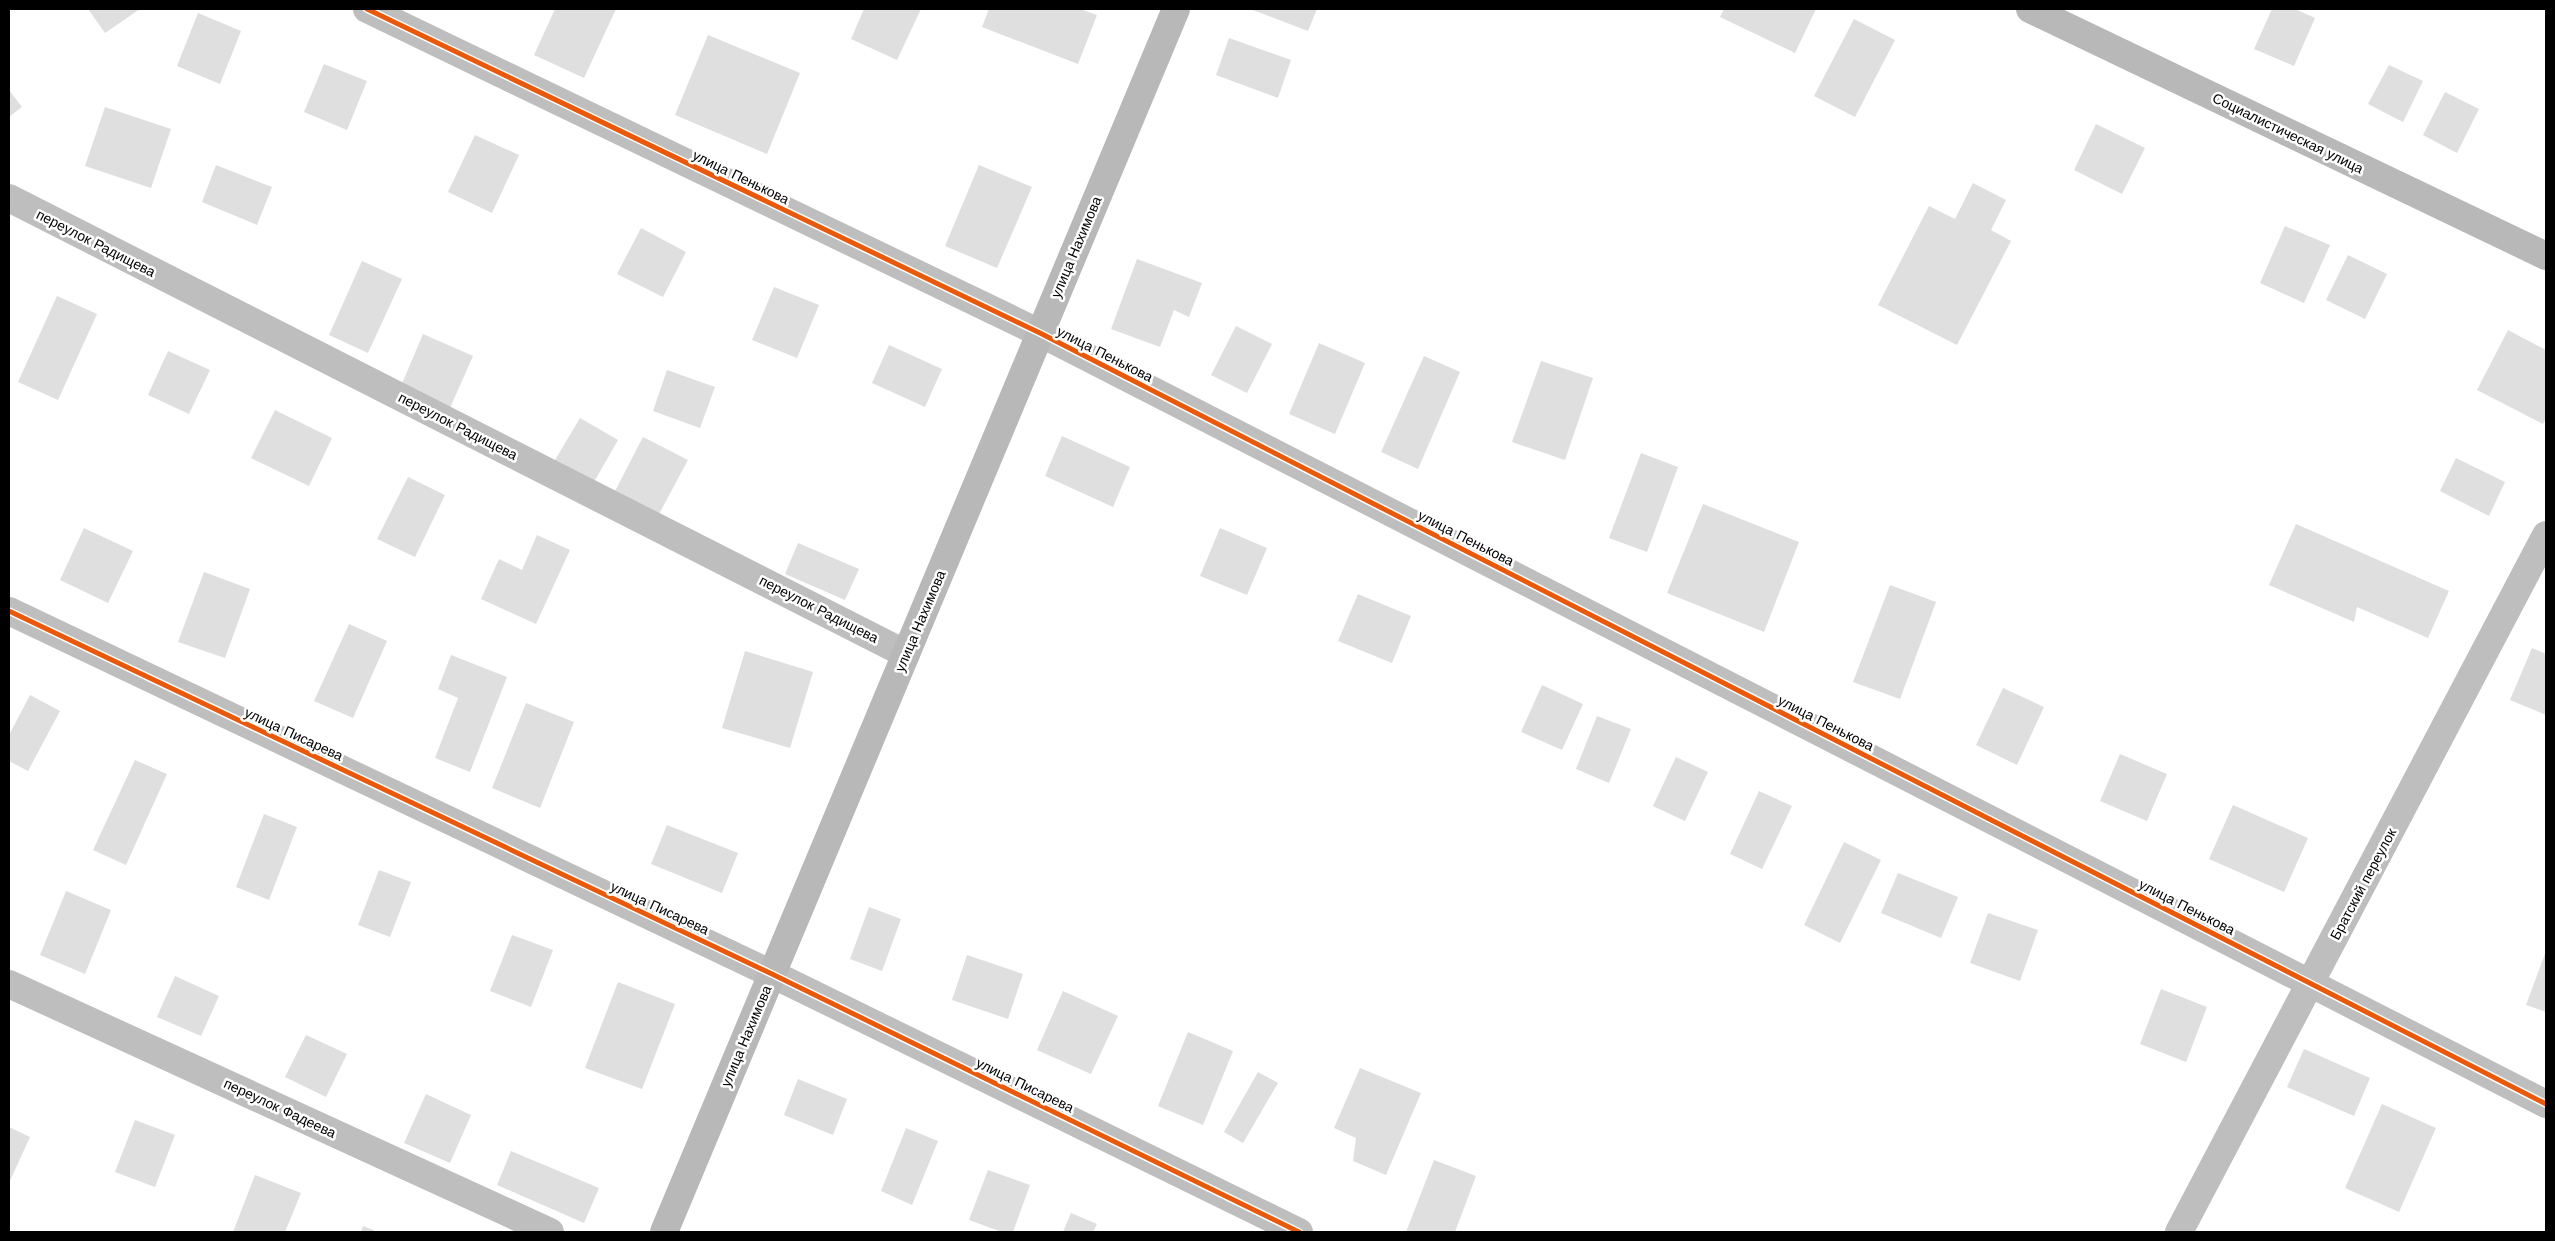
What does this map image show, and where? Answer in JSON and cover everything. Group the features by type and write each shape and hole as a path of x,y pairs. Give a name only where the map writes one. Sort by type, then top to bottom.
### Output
{"street":[{"name":"улица Пенькова","path":"367,9 1040,334 2546,1104"},
{"name":"улица Нахимова","path":"664,1232 1176,9"},
{"name":"Социалистическая улица","path":"2030,9 2546,256"},
{"name":"переулок Радищева","path":"9,198 906,654"},
{"name":"Братский переулок","path":"2179,1232 2546,535"},
{"name":"улица Писарева","path":"9,611 772,974 1299,1232"},
{"name":"переулок Фадеева","path":"9,984 550,1232"}],"building":[{"path":"88,9 140,9 105,33"},
{"path":"555,9 616,9 584,78 534,55"},
{"path":"864,9 921,9 897,60 851,39"},
{"path":"989,9 1080,9 1097,15 1078,64 982,27"},
{"path":"1250,9 1317,9 1308,31"},
{"path":"1724,9 1816,9 1795,53 1720,17"},
{"path":"2272,9 2295,9 2315,18 2294,66 2254,49"},
{"path":"198,13 241,31 220,84 177,66"},
{"path":"1854,19 1895,40 1855,117 1814,96"},
{"path":"708,35 800,73 767,154 675,115"},
{"path":"1229,38 1291,60 1278,98 1216,75"},
{"path":"324,64 367,81 347,130 304,112"},
{"path":"2389,65 2423,81 2403,122 2368,104"},
{"path":"9,90 22,107 9,117"},
{"path":"2445,92 2479,109 2457,153 2423,135"},
{"path":"105,107 171,129 151,188 85,166"},
{"path":"2096,124 2145,148 2122,194 2074,170"},
{"path":"475,135 519,155 492,213 448,192"},
{"path":"216,165 272,187 257,225 202,202"},
{"path":"979,165 1032,187 997,268 945,246"},
{"path":"1973,183 2006,200 1991,230 2011,241 1957,345 1878,305 1929,206 1955,219"},
{"path":"2285,226 2330,245 2304,303 2260,283"},
{"path":"641,228 686,252 663,297 617,274"},
{"path":"2348,255 2387,274 2365,319 2326,300"},
{"path":"1137,259 1202,283 1189,317 1174,310 1160,347 1111,329"},
{"path":"362,261 402,279 368,353 329,335"},
{"path":"774,287 819,305 797,358 752,340"},
{"path":"57,296 97,314 58,400 18,382"},
{"path":"1236,326 1272,344 1247,393 1211,375"},
{"path":"2508,330 2546,350 2546,418 2543,424 2477,390"},
{"path":"423,334 473,356 450,408 401,386"},
{"path":"1319,343 1365,363 1335,434 1289,414"},
{"path":"889,345 942,369 925,407 872,383"},
{"path":"168,351 210,370 189,414 148,395"},
{"path":"1424,356 1460,372 1418,469 1381,452"},
{"path":"1541,361 1593,378 1565,460 1512,442"},
{"path":"667,370 715,387 700,428 653,411"},
{"path":"275,410 332,438 309,486 251,458"},
{"path":"580,418 618,440 594,482 555,460"},
{"path":"1062,436 1130,467 1113,507 1045,476"},
{"path":"643,437 688,460 659,514 615,491"},
{"path":"1641,453 1678,467 1647,552 1609,538"},
{"path":"2456,458 2505,482 2489,516 2440,491"},
{"path":"408,477 445,495 415,557 377,539"},
{"path":"1703,504 1799,542 1764,632 1667,593"},
{"path":"2296,524 2449,591 2428,638 2357,607 2354,622 2269,585"},
{"path":"84,528 133,551 108,603 60,580"},
{"path":"1220,528 1267,548 1247,595 1200,576"},
{"path":"537,535 570,550 536,624 481,599 499,559 522,570"},
{"path":"798,543 859,569 845,600 785,574"},
{"path":"204,572 250,589 225,658 178,642"},
{"path":"1890,585 1936,602 1900,699 1853,682"},
{"path":"1358,594 1411,616 1392,663 1338,641"},
{"path":"349,624 387,641 353,718 314,701"},
{"path":"2532,648 2546,654 2546,715 2510,700"},
{"path":"745,651 813,672 790,748 722,728"},
{"path":"451,655 507,677 470,772 435,758 458,698 438,689"},
{"path":"1542,685 1583,704 1562,750 1521,732"},
{"path":"2003,688 2044,707 2017,765 1976,745"},
{"path":"30,695 60,711 28,771 9,761 9,735"},
{"path":"526,703 574,722 540,808 492,788"},
{"path":"1597,716 1631,729 1609,783 1576,769"},
{"path":"2120,754 2167,774 2147,821 2100,801"},
{"path":"1676,757 1708,772 1685,821 1653,806"},
{"path":"135,760 167,774 126,865 93,850"},
{"path":"1759,791 1792,806 1762,869 1730,854"},
{"path":"2233,805 2308,838 2284,892 2209,859"},
{"path":"264,814 297,827 269,900 236,887"},
{"path":"667,825 738,853 722,893 651,864"},
{"path":"1844,842 1881,860 1840,943 1804,925"},
{"path":"379,870 411,882 390,937 358,925"},
{"path":"1898,873 1958,897 1941,938 1881,913"},
{"path":"66,891 111,910 85,974 40,955"},
{"path":"869,907 901,919 882,971 850,959"},
{"path":"1988,913 2038,930 2020,981 1970,963"},
{"path":"512,935 553,950 531,1007 490,991"},
{"path":"2546,951 2546,1012 2526,1005"},
{"path":"967,955 1023,974 1008,1019 952,1000"},
{"path":"175,976 219,996 201,1036 157,1017"},
{"path":"618,982 675,1004 642,1089 585,1068"},
{"path":"2161,989 2207,1007 2186,1062 2140,1044"},
{"path":"1063,991 1118,1016 1091,1074 1037,1050"},
{"path":"1188,1032 1233,1051 1203,1125 1158,1106"},
{"path":"306,1035 347,1054 326,1097 285,1077"},
{"path":"2304,1049 2370,1078 2354,1116 2287,1087"},
{"path":"1360,1068 1421,1093 1386,1175 1353,1161 1356,1138 1334,1128"},
{"path":"1258,1072 1278,1083 1243,1143 1224,1132"},
{"path":"798,1079 847,1099 833,1135 784,1115"},
{"path":"426,1094 471,1115 450,1163 404,1143"},
{"path":"2382,1104 2436,1128 2399,1212 2345,1188"},
{"path":"135,1120 175,1135 155,1187 115,1172"},
{"path":"9,1127 30,1137 9,1183"},
{"path":"906,1128 938,1141 912,1205 881,1191"},
{"path":"511,1151 599,1188 584,1223 497,1185"},
{"path":"1434,1160 1476,1176 1455,1232 1406,1232"},
{"path":"988,1170 1030,1185 1013,1232 1002,1232 969,1220"},
{"path":"255,1175 301,1193 285,1232 233,1232"},
{"path":"1071,1213 1097,1224 1093,1232 1063,1232"},
{"path":"363,1226 378,1232 361,1232"}],"cycle path":[{"path":"367,9 1040,333 2546,1104"},
{"path":"9,611 772,974 1299,1232"}]}
